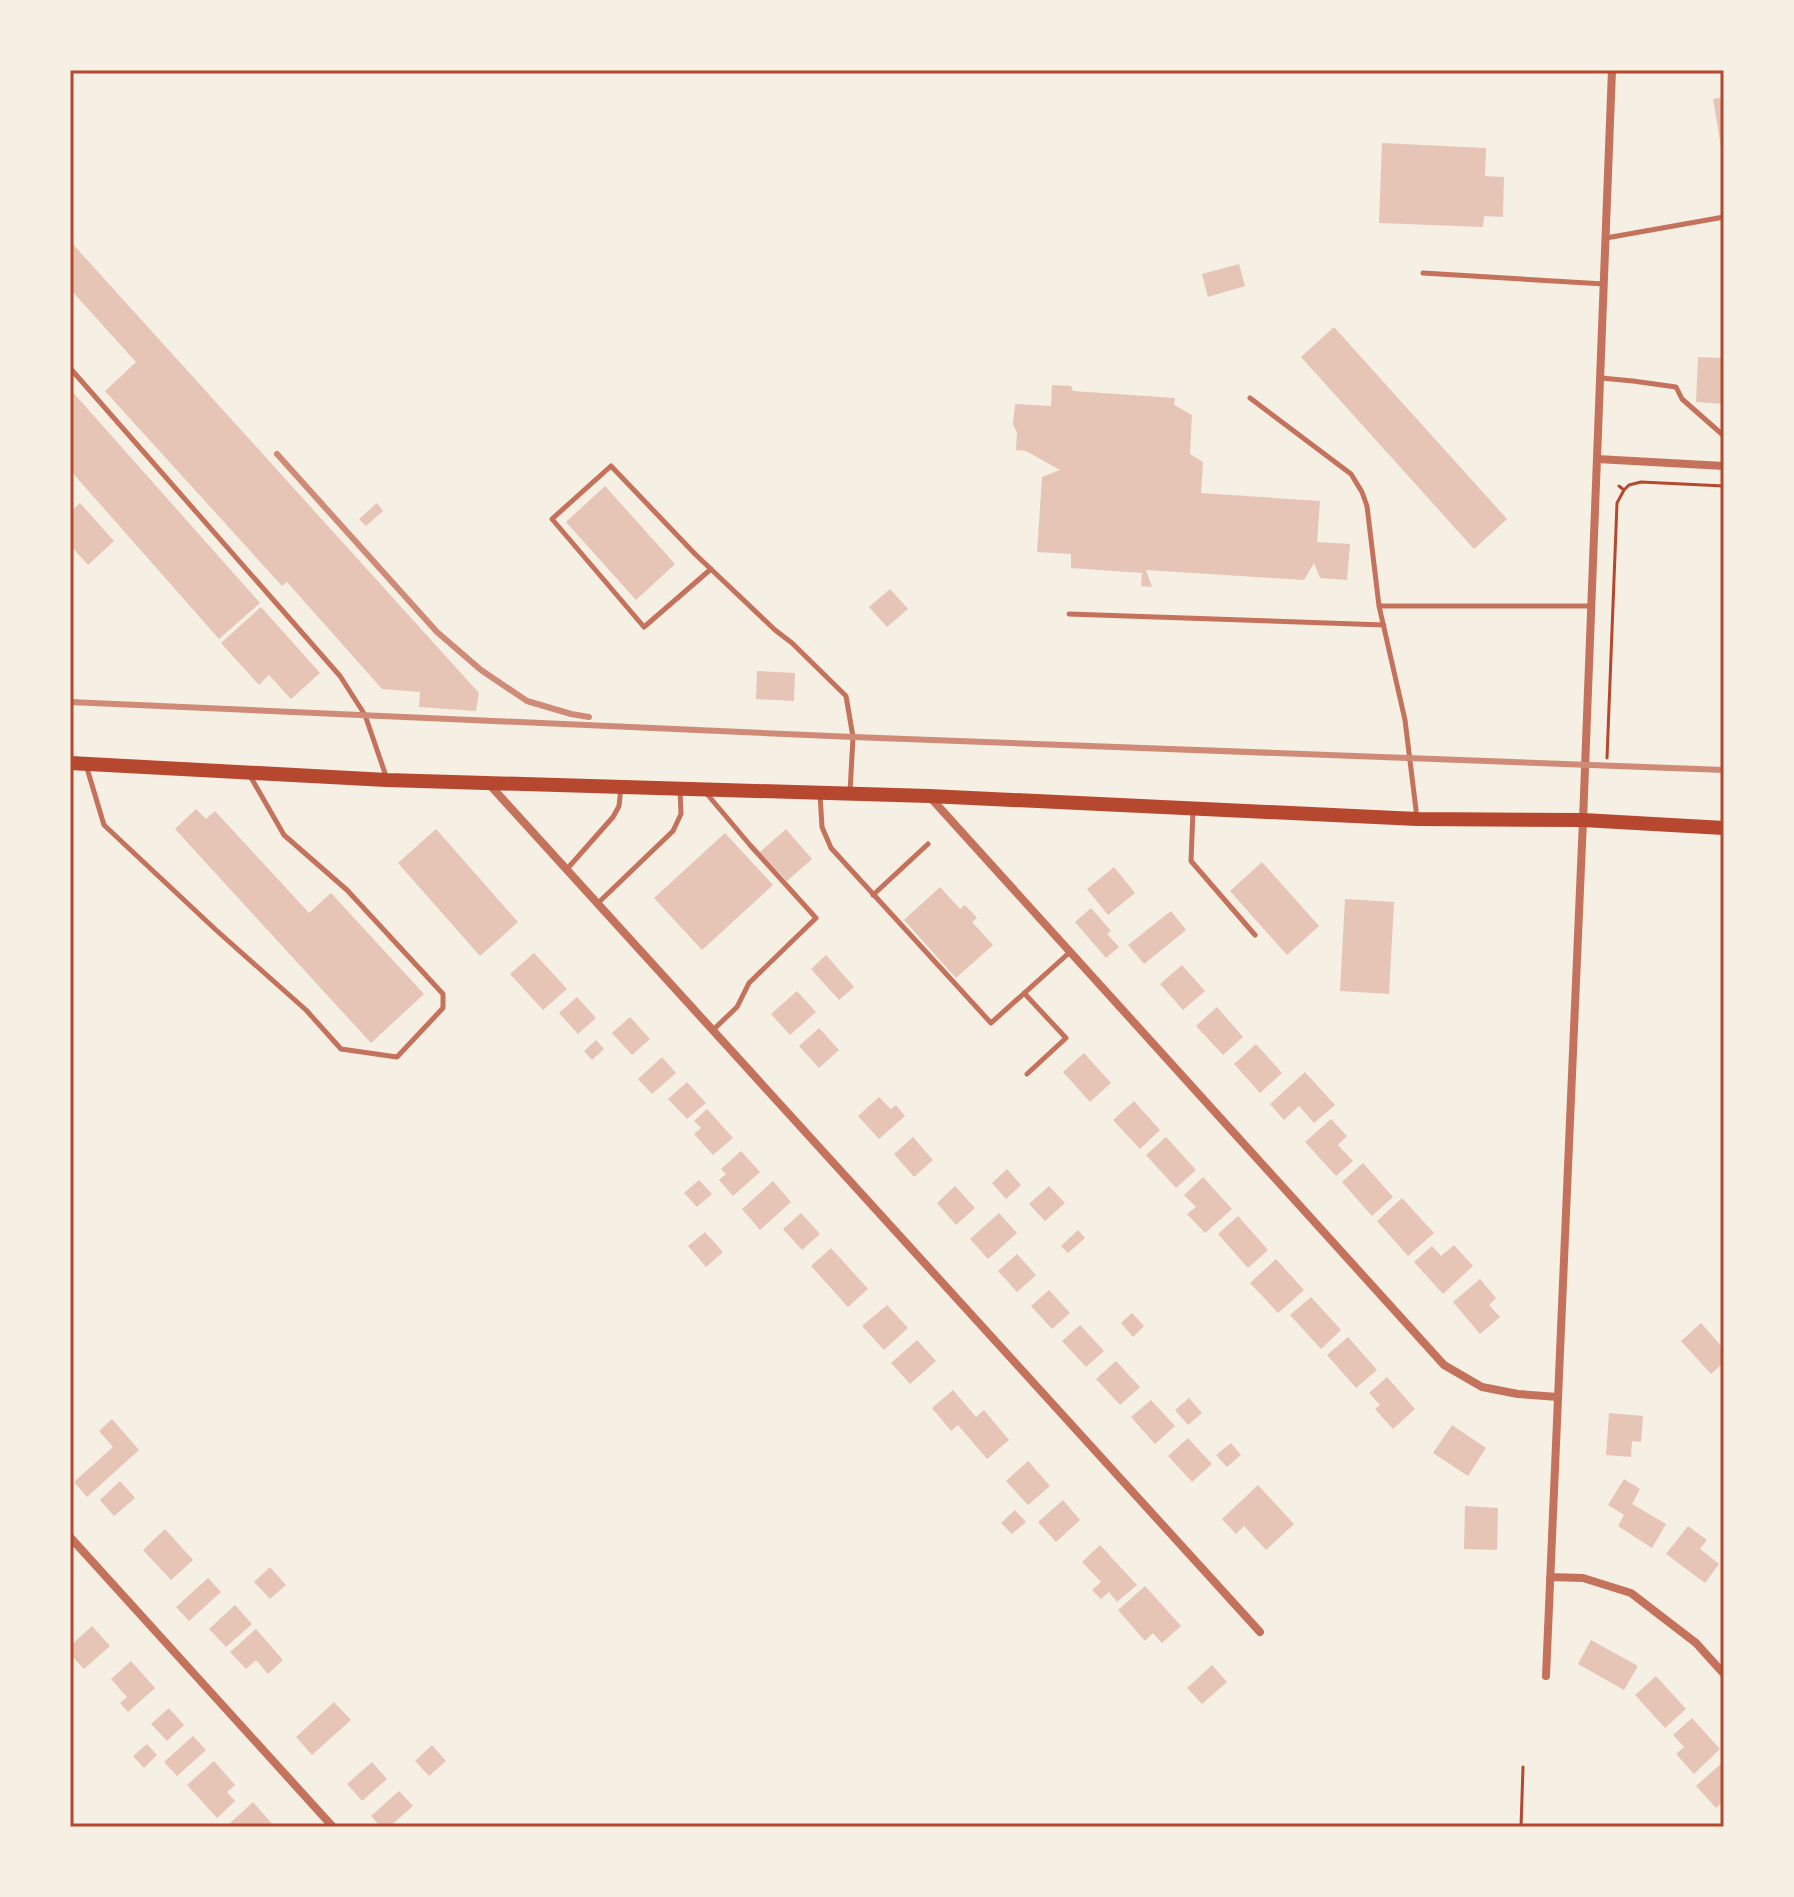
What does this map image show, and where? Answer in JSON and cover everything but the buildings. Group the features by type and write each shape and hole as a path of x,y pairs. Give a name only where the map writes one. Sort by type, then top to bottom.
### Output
{"main road":[{"path":"70,763 387,780 850,793 1417,819 1583,820 1724,828"}],"street":[{"path":"1546,1676 1612,70"},
{"path":"1597,459 1724,466"},
{"path":"488,782 1260,1632"},
{"path":"929,796 1444,1365 1482,1387 1558,1397"},
{"path":"70,1537 333,1827"},
{"path":"1550,1577 1583,1578 1631,1593 1696,1643 1724,1674"}],"lane":[{"path":"1605,239 1724,217"},
{"path":"1423,273 1604,284"},
{"path":"70,368 340,676 365,715 387,780"},
{"path":"1600,378 1676,387 1682,399 1724,436"},
{"path":"1250,398 1351,474 1362,492 1367,506 1379,606 1405,720 1417,819"},
{"path":"711,569 644,627 552,519 611,466 711,569 846,696 853,737 850,793"},
{"path":"1379,606 1591,606"},
{"path":"1069,614 1384,625"},
{"path":"86,764 104,825 306,1010 341,1049 397,1057 443,1008 443,994 347,890 284,835 248,772"},
{"path":"567,869 613,817 619,806 621,786"},
{"path":"598,903 673,831 681,814 680,788"},
{"path":"704,790 816,918 749,983 737,1007 713,1030"},
{"path":"820,793 822,827 831,848 991,1023 1070,952"},
{"path":"1193,809 1191,861 1255,935"},
{"path":"873,895 928,844"},
{"path":"1024,993 1066,1038 1027,1074"}],"path":[{"path":"1607,758 1617,503 1629,485 1641,482 1724,486"},
{"path":"1619,486 1624,490"},
{"path":"1521,1827 1523,1767"}],"railway":[{"path":"277,454 437,632 481,670 527,701 589,717"},
{"path":"70,702 853,737 1724,770"}]}
